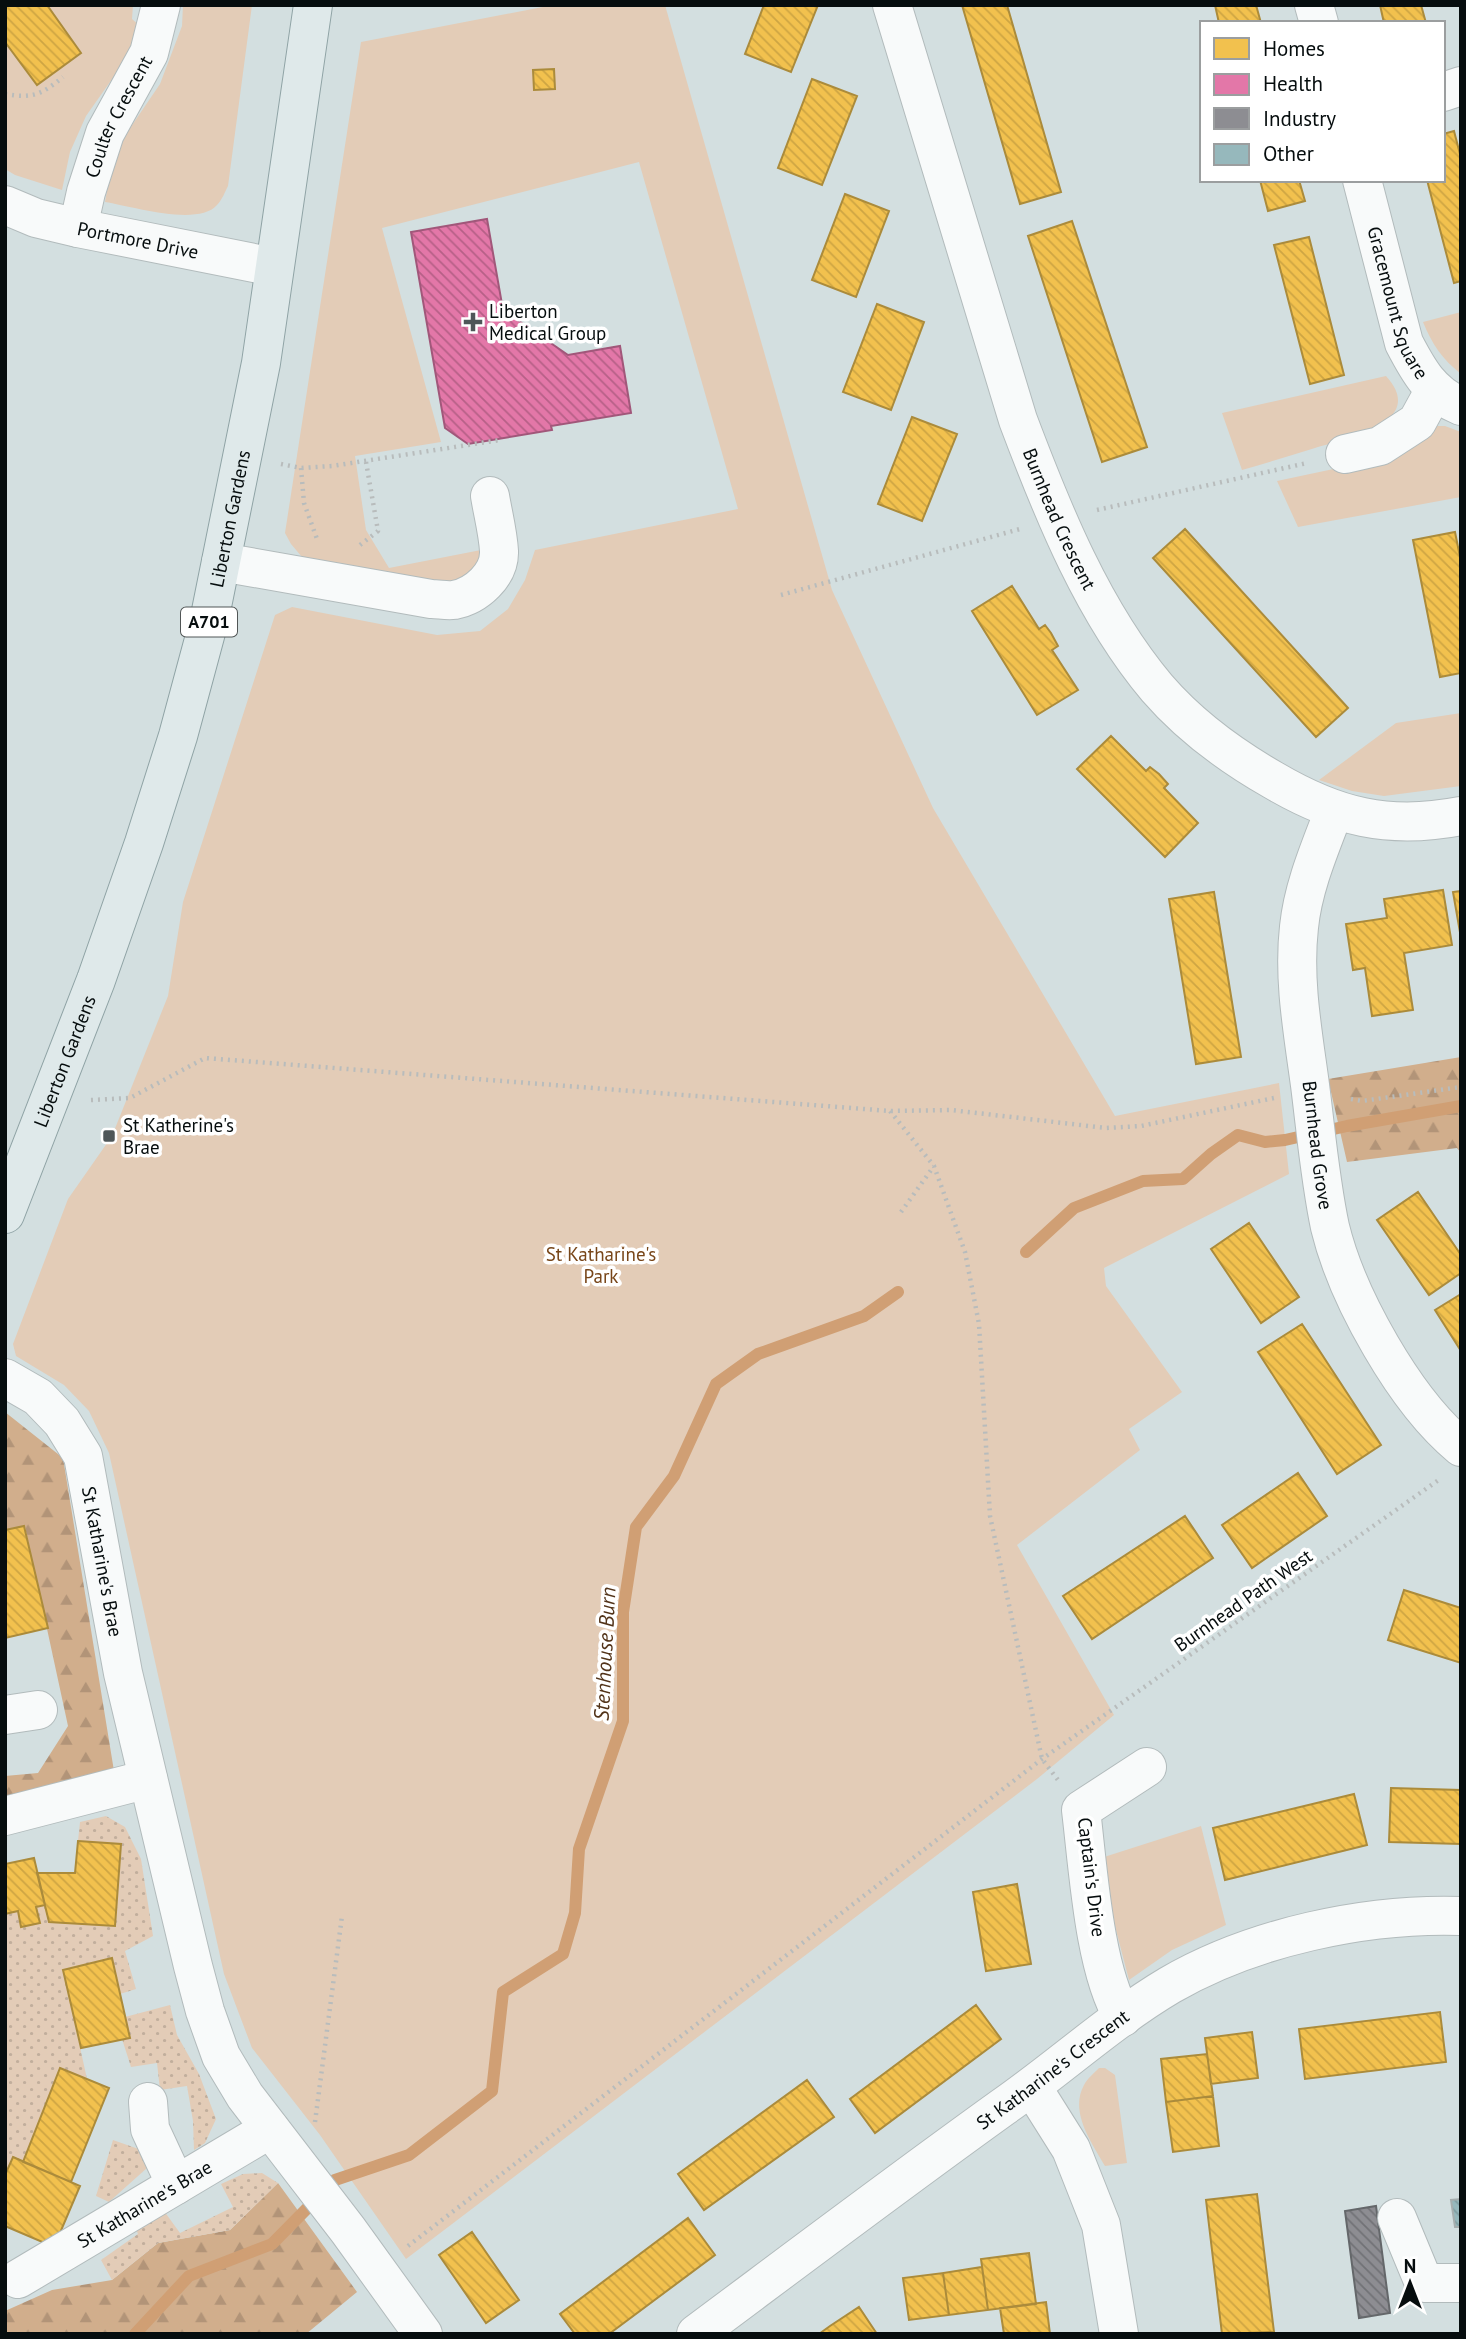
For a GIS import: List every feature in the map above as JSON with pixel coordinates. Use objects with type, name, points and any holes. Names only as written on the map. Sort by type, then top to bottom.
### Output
[{"type":"main road","name":"Liberton Gardens","points":[[5,1214],[96,980],[174,748],[209,621],[261,363],[313,5]]},
{"type":"street","name":"Coulter Crescent","points":[[78,228],[86,192],[105,133],[149,53],[161,5]]},
{"type":"street","name":"Burnhead Crescent","points":[[892,5],[1018,421],[1059,519],[1104,612],[1132,654],[1157,688],[1184,715],[1244,762],[1294,792],[1334,811],[1367,819],[1411,822],[1461,816]]},
{"type":"street","name":"Gracemount Square","points":[[1363,182],[1404,343],[1417,368],[1447,398]]},
{"type":"street","name":"Portmore Drive","points":[[5,205],[36,218],[78,228],[274,267]]},
{"type":"street","points":[[1345,454],[1380,446],[1447,398]]},
{"type":"street","points":[[221,562],[431,599],[452,600],[468,596],[484,584],[495,570],[499,552],[490,496]]},
{"type":"street","name":"Burnhead Grove","points":[[1334,811],[1312,872],[1298,936],[1296,960],[1299,1006],[1330,1226],[1340,1262],[1355,1297],[1400,1378],[1425,1412],[1451,1463]]},
{"type":"street","name":"St Katharine's Brae","points":[[5,1378],[38,1397],[62,1422],[83,1456],[123,1673],[205,2011],[221,2056],[245,2096],[348,2230],[423,2334]]},
{"type":"street","name":"Captain's Drive","points":[[1123,2017],[1109,1990],[1096,1924],[1081,1810],[1147,1767]]},
{"type":"street","points":[[5,1816],[148,1779]]},
{"type":"street","name":"St Katharine's Crescent","points":[[696,2334],[1123,2017],[1169,1986],[1211,1964],[1266,1944],[1319,1930],[1384,1919],[1461,1916]]},
{"type":"street","points":[[1032,2087],[1072,2149],[1101,2225],[1119,2334]]},
{"type":"street","points":[[148,2102],[150,2129],[176,2185]]},
{"type":"street","name":"St Katharine's Brae","points":[[18,2279],[270,2129]]},
{"type":"street","points":[[1397,2218],[1424,2283],[1461,2283]]},
{"type":"path","points":[[5,94],[23,98],[45,92],[63,77]]},
{"type":"path","points":[[242,457],[301,468],[366,462],[500,440]]},
{"type":"path","points":[[781,596],[1059,519],[1345,454]]},
{"type":"path","points":[[352,549],[378,531],[366,462]]},
{"type":"path","points":[[301,468],[309,520],[322,548]]},
{"type":"path","points":[[49,1103],[130,1098],[205,1058],[890,1111],[951,1110],[1106,1128],[1141,1126],[1311,1098],[1362,1101],[1461,1087]]},
{"type":"path","points":[[890,1111],[934,1166],[965,1252],[979,1324],[990,1516],[1042,1759],[1081,1810]]},
{"type":"path","points":[[901,1212],[934,1166]]},
{"type":"path","name":"Burnhead Path West","points":[[376,2270],[1042,1759],[1451,1463]]},
{"type":"path","points":[[308,2178],[342,1916]]},
{"type":"green space","points":[[5,5],[133,5],[132,19],[140,26],[122,65],[86,116],[70,152],[62,190],[15,175],[5,169]]},
{"type":"green space","points":[[183,5],[252,5],[228,186],[217,205],[208,211],[195,214],[164,213],[105,202],[111,169],[126,134],[160,84],[182,26]]},
{"type":"green space","name":"St Katharine's Park","points":[[553,5],[665,5],[832,590],[933,808],[1115,1116],[1279,1083],[1289,1174],[1104,1268],[1106,1286],[1182,1392],[1129,1429],[1140,1450],[1017,1545],[1114,1715],[1037,1779],[406,2259],[320,2135],[252,2048],[224,1974],[109,1453],[89,1411],[64,1385],[16,1356],[13,1344],[68,1199],[112,1136],[168,996],[183,902],[275,615],[292,607],[437,635],[480,631],[508,609],[525,580],[535,550],[738,509],[639,162],[382,228],[441,442],[355,456],[366,530],[389,568],[481,550],[478,563],[472,572],[452,585],[302,557],[285,533],[361,42]]},
{"type":"green space","points":[[1461,312],[1461,374],[1438,351],[1423,322]]},
{"type":"green space","points":[[1386,376],[1397,392],[1397,406],[1390,417],[1378,426],[1345,440],[1242,470],[1222,413]]},
{"type":"green space","points":[[1433,426],[1445,426],[1461,432],[1461,497],[1298,527],[1277,481],[1404,454]]},
{"type":"green space","points":[[1461,713],[1461,786],[1384,796],[1352,791],[1319,780],[1396,723]]},
{"type":"green space","points":[[1461,1057],[1461,1153],[1457,1148],[1347,1162],[1328,1079]]},
{"type":"green space","points":[[5,1412],[63,1458],[114,1771],[5,1796],[5,1776],[38,1773],[68,1726],[25,1527],[5,1530]]},
{"type":"green space","points":[[106,1816],[125,1827],[141,1859],[153,1936],[125,1951],[136,1989],[120,1994],[111,1958],[63,1970],[87,2079],[60,2069],[23,2162],[5,2175],[5,1914],[18,1911],[40,1923],[36,1907],[45,1905],[114,1926],[121,1845],[78,1841],[80,1822]]},
{"type":"green space","points":[[1201,1826],[1226,1925],[1172,1950],[1129,1980],[1103,1880],[1101,1858]]},
{"type":"green space","points":[[170,2005],[177,2035],[199,2074],[216,2119],[205,2143],[194,2150],[193,2121],[187,2086],[160,2090],[157,2063],[131,2067],[122,2039],[130,2038],[125,2017]]},
{"type":"green space","points":[[1099,2068],[1105,2068],[1115,2075],[1127,2163],[1105,2166],[1084,2127],[1079,2106],[1080,2095],[1085,2083]]},
{"type":"green space","points":[[113,2140],[147,2152],[147,2168],[109,2202],[96,2196]]},
{"type":"green space","points":[[262,2173],[278,2183],[230,2230],[158,2243],[112,2280],[101,2260],[138,2234],[135,2226],[164,2211],[180,2233],[233,2207],[221,2184],[243,2174]]},
{"type":"green space","points":[[278,2183],[357,2292],[306,2334],[5,2334],[5,2311],[52,2290],[112,2280],[158,2243],[230,2230]]},
{"type":"building: Homes","points":[[5,5],[47,5],[81,53],[37,85],[5,42]]},
{"type":"building: Homes","points":[[764,5],[818,5],[791,72],[745,54]]},
{"type":"building: Homes","points":[[962,5],[1007,5],[1061,192],[1020,204]]},
{"type":"building: Homes","points":[[1215,5],[1256,5],[1260,21],[1219,21]]},
{"type":"building: Homes","points":[[1380,5],[1421,5],[1425,21],[1384,21]]},
{"type":"building: Homes","points":[[554,69],[555,89],[534,90],[533,70]]},
{"type":"building: Homes","points":[[812,79],[857,96],[822,185],[778,168]]},
{"type":"building: Homes","points":[[1454,131],[1461,158],[1461,281],[1454,283],[1428,182],[1445,182],[1445,133]]},
{"type":"building: Homes","points":[[1261,182],[1300,182],[1305,201],[1268,211]]},
{"type":"building: Homes","points":[[845,194],[889,211],[856,297],[812,280]]},
{"type":"building: Homes","points":[[1072,221],[1147,447],[1102,462],[1028,236]]},
{"type":"building: Homes","points":[[1309,237],[1344,375],[1310,384],[1274,245]]},
{"type":"building: Homes","points":[[877,304],[924,322],[891,410],[843,392]]},
{"type":"building: Homes","points":[[912,417],[957,434],[922,521],[878,504]]},
{"type":"building: Homes","points":[[1185,529],[1348,708],[1316,737],[1153,558]]},
{"type":"building: Homes","points":[[1455,532],[1461,562],[1461,673],[1440,677],[1413,540]]},
{"type":"building: Homes","points":[[1012,586],[1039,629],[1045,625],[1051,633],[1058,646],[1052,650],[1078,690],[1037,715],[972,611]]},
{"type":"building: Homes","points":[[1111,736],[1146,771],[1150,767],[1159,774],[1168,784],[1164,788],[1198,823],[1165,857],[1077,769]]},
{"type":"building: Homes","points":[[1443,890],[1452,945],[1404,953],[1413,1010],[1372,1016],[1365,968],[1353,970],[1346,924],[1387,918],[1384,899]]},
{"type":"building: Homes","points":[[1461,891],[1461,938],[1453,892]]},
{"type":"building: Homes","points":[[1214,892],[1241,1057],[1196,1064],[1169,899]]},
{"type":"building: Homes","points":[[1418,1192],[1461,1255],[1461,1273],[1429,1295],[1377,1220]]},
{"type":"building: Homes","points":[[1249,1223],[1299,1297],[1261,1323],[1211,1249]]},
{"type":"building: Homes","points":[[1461,1294],[1461,1351],[1435,1310]]},
{"type":"building: Homes","points":[[1302,1324],[1381,1445],[1337,1474],[1258,1352]]},
{"type":"building: Homes","points":[[1298,1473],[1327,1516],[1252,1568],[1222,1525]]},
{"type":"building: Homes","points":[[1185,1516],[1213,1558],[1092,1639],[1063,1596]]},
{"type":"building: Homes","points":[[24,1526],[48,1628],[5,1638],[5,1530]]},
{"type":"building: Homes","points":[[1404,1590],[1461,1608],[1461,1663],[1388,1640]]},
{"type":"building: Homes","points":[[1391,1788],[1461,1790],[1461,1844],[1389,1842]]},
{"type":"building: Homes","points":[[1354,1794],[1367,1845],[1225,1880],[1213,1828]]},
{"type":"building: Homes","points":[[78,1841],[121,1844],[115,1926],[49,1922],[37,1873],[75,1873]]},
{"type":"building: Homes","points":[[34,1858],[45,1905],[36,1907],[40,1923],[21,1927],[18,1911],[5,1914],[5,1864]]},
{"type":"building: Homes","points":[[1017,1884],[1031,1964],[986,1971],[973,1892]]},
{"type":"building: Homes","points":[[112,1958],[130,2038],[81,2048],[63,1970]]},
{"type":"building: Homes","points":[[976,2005],[1001,2039],[875,2133],[850,2099]]},
{"type":"building: Homes","points":[[1440,2012],[1446,2062],[1305,2079],[1299,2029]]},
{"type":"building: Homes","points":[[1252,2032],[1258,2078],[1211,2084],[1205,2038]]},
{"type":"building: Homes","points":[[1207,2054],[1213,2096],[1166,2102],[1161,2059]]},
{"type":"building: Homes","points":[[60,2068],[109,2088],[71,2182],[23,2162]]},
{"type":"building: Homes","points":[[807,2080],[834,2117],[704,2210],[678,2174]]},
{"type":"building: Homes","points":[[1213,2096],[1219,2146],[1173,2152],[1166,2102]]},
{"type":"building: Homes","points":[[13,2157],[80,2186],[54,2247],[5,2226],[5,2175]]},
{"type":"building: Homes","points":[[1257,2194],[1274,2332],[1222,2334],[1206,2200]]},
{"type":"building: Homes","points":[[688,2218],[715,2255],[609,2334],[575,2334],[560,2314]]},
{"type":"building: Homes","points":[[472,2232],[519,2300],[486,2323],[439,2255]]},
{"type":"building: Homes","points":[[1029,2253],[1036,2304],[988,2310],[981,2259]]},
{"type":"building: Homes","points":[[982,2267],[988,2310],[949,2315],[943,2273]]},
{"type":"building: Homes","points":[[943,2273],[949,2315],[909,2320],[903,2278]]},
{"type":"building: Homes","points":[[1046,2302],[1050,2334],[1004,2334],[1000,2308]]},
{"type":"building: Homes","points":[[859,2307],[877,2334],[819,2334],[830,2326]]},
{"type":"building: Health","name":"Liberton Medical Group","points":[[487,219],[503,310],[568,355],[620,346],[631,413],[551,426],[552,430],[468,444],[445,428],[411,232]]},
{"type":"building: Industry","points":[[1376,2206],[1390,2313],[1359,2318],[1345,2211]]},
{"type":"building: Other","points":[[1461,2199],[1461,2227],[1455,2227],[1451,2200]]},
{"type":"waterway","name":"Stenhouse Burn","points":[[1026,1252],[1074,1208],[1143,1181],[1183,1179],[1238,1135],[1265,1142],[1285,1140],[1461,1106]]},
{"type":"waterway","name":"Stenhouse Burn","points":[[135,2334],[189,2276],[272,2244],[335,2180],[409,2155],[492,2091],[503,1992],[563,1954],[575,1913],[579,1849],[623,1721],[623,1612],[636,1527],[674,1476],[716,1384],[758,1354],[864,1316],[898,1292]]},
{"type":"place","name":"Liberton Medical Group","points":[[473,322]]},
{"type":"place","name":"St Katherine's Brae","points":[[109,1136]]}]
